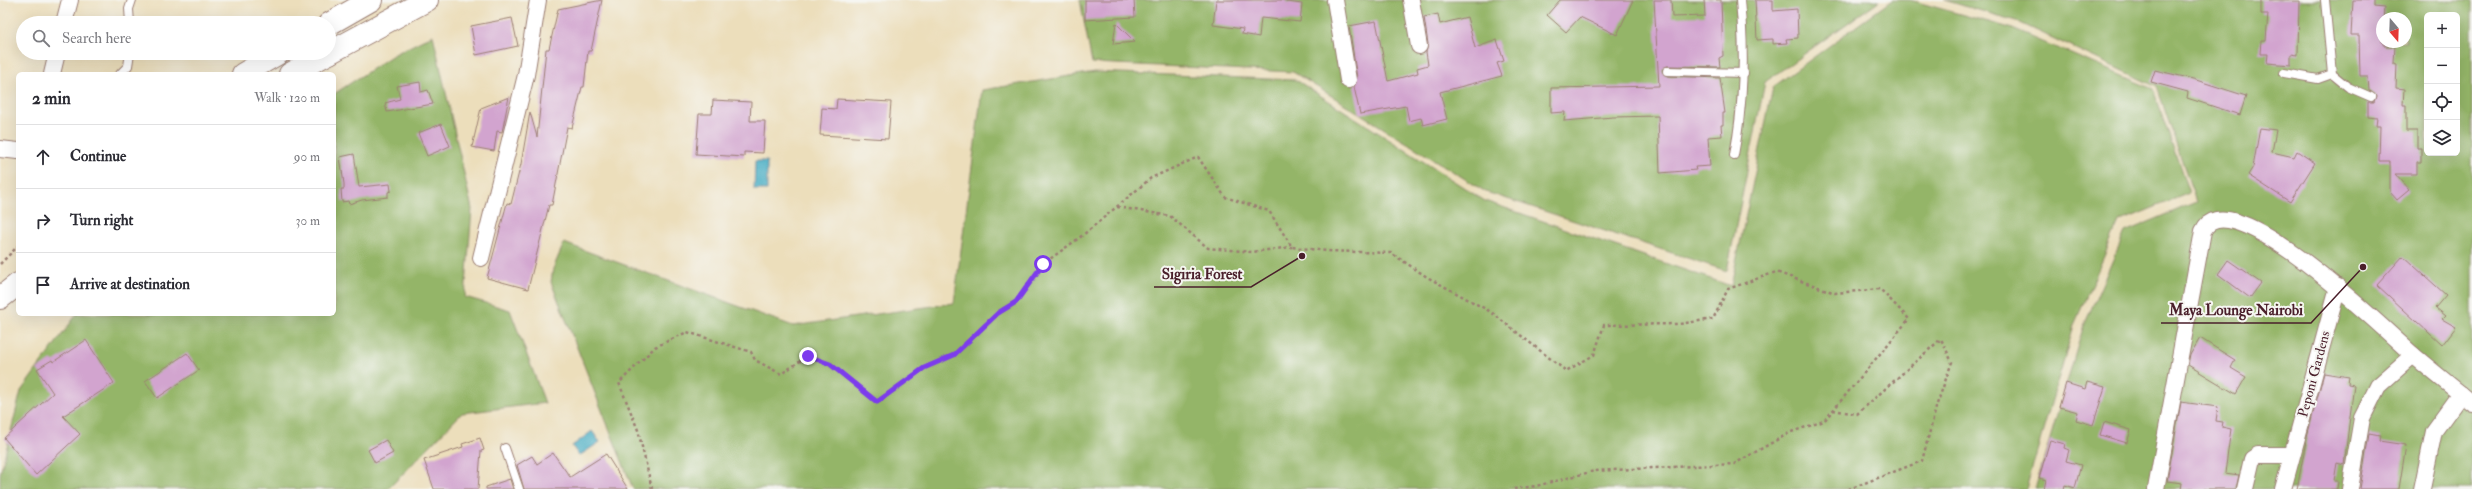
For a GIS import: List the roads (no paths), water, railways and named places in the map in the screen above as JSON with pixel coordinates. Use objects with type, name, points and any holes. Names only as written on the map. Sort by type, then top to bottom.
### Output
[{"type":"street","points":[[66,16],[70,0]]},
{"type":"street","points":[[336,20],[371,0]]},
{"type":"street","points":[[336,49],[427,0]]},
{"type":"street","points":[[481,258],[526,75],[538,0]]},
{"type":"street","points":[[1334,0],[1348,80]]},
{"type":"street","points":[[1410,0],[1419,46]]},
{"type":"street","points":[[52,72],[55,60]]},
{"type":"street","points":[[246,72],[267,60]]},
{"type":"street","points":[[294,72],[316,60]]},
{"type":"street","points":[[0,149],[16,151]]},
{"type":"street","points":[[2156,489],[2206,226],[2222,219],[2249,228],[2282,245],[2338,287],[2413,355],[2467,398],[2434,432],[2422,489]]},
{"type":"street","points":[[0,298],[16,286]]},
{"type":"street","name":"Peponi Gardens","points":[[2283,489],[2338,287]]},
{"type":"street","points":[[2350,489],[2362,418],[2378,386],[2413,355]]},
{"type":"street","points":[[2245,489],[2252,459],[2258,454],[2291,456]]},
{"type":"lane","points":[[130,16],[129,9],[132,0]]},
{"type":"lane","points":[[1734,155],[1741,116],[1744,73],[1740,0]]},
{"type":"lane","points":[[2325,0],[2332,74],[2348,87],[2371,97]]},
{"type":"lane","points":[[122,72],[128,66],[129,60]]},
{"type":"lane","points":[[1667,71],[1744,73]]},
{"type":"lane","points":[[2284,72],[2318,79],[2332,74]]},
{"type":"lane","points":[[505,448],[519,489]]},
{"type":"water","points":[[755,161],[767,161],[767,190],[754,190]]},
{"type":"water","points":[[592,431],[600,442],[579,456],[572,446]]},
{"type":"place","name":"Sigiria Forest","points":[[1302,256]]},
{"type":"place","name":"Maya Lounge Nairobi","points":[[2363,267]]}]
